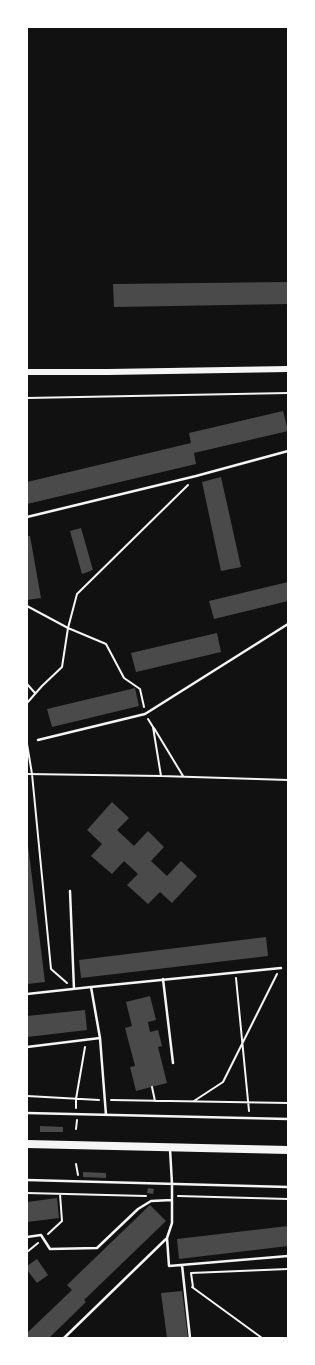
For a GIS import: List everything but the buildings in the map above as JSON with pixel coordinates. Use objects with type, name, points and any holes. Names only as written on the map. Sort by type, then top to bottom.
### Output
[{"type":"main road","points":[[27,1144],[288,1150]]},
{"type":"street","points":[[27,372],[288,369]]},
{"type":"lane","points":[[27,517],[196,476],[288,450]]},
{"type":"lane","points":[[38,740],[145,714],[288,624]]},
{"type":"lane","points":[[70,891],[74,989]]},
{"type":"lane","points":[[27,994],[281,968]]},
{"type":"lane","points":[[163,979],[173,1063]]},
{"type":"lane","points":[[91,987],[100,1038],[106,1115]]},
{"type":"lane","points":[[27,1047],[100,1038]]},
{"type":"lane","points":[[27,1113],[288,1119]]},
{"type":"lane","points":[[170,1148],[172,1222],[167,1238],[169,1266],[288,1256]]},
{"type":"lane","points":[[27,1180],[79,1180],[288,1187]]},
{"type":"lane","points":[[27,1237],[40,1235],[50,1249],[97,1248],[138,1209],[151,1201],[172,1200]]},
{"type":"lane","points":[[64,1338],[167,1238]]},
{"type":"lane","points":[[182,1265],[190,1338]]},
{"type":"path","points":[[27,398],[288,393]]},
{"type":"path","points":[[27,703],[35,693],[62,667],[68,628],[77,594],[196,476]]},
{"type":"path","points":[[27,606],[68,628],[106,644],[124,678],[140,689],[145,714],[183,776]]},
{"type":"path","points":[[27,684],[35,693]]},
{"type":"path","points":[[153,727],[161,776]]},
{"type":"path","points":[[27,744],[32,774],[52,970],[74,989]]},
{"type":"path","points":[[27,774],[183,776],[288,780]]},
{"type":"path","points":[[194,1101],[223,1082],[281,968]]},
{"type":"path","points":[[235,972],[249,1118]]},
{"type":"path","points":[[77,1114],[76,1099],[86,1040]]},
{"type":"path","points":[[152,1087],[155,1100]]},
{"type":"path","points":[[27,1096],[105,1100],[288,1103]]},
{"type":"path","points":[[76,1164],[79,1180]]},
{"type":"path","points":[[27,1252],[62,1221],[60,1194]]},
{"type":"path","points":[[193,1286],[192,1273],[288,1269]]},
{"type":"path","points":[[185,1287],[193,1286],[262,1338]]}]
